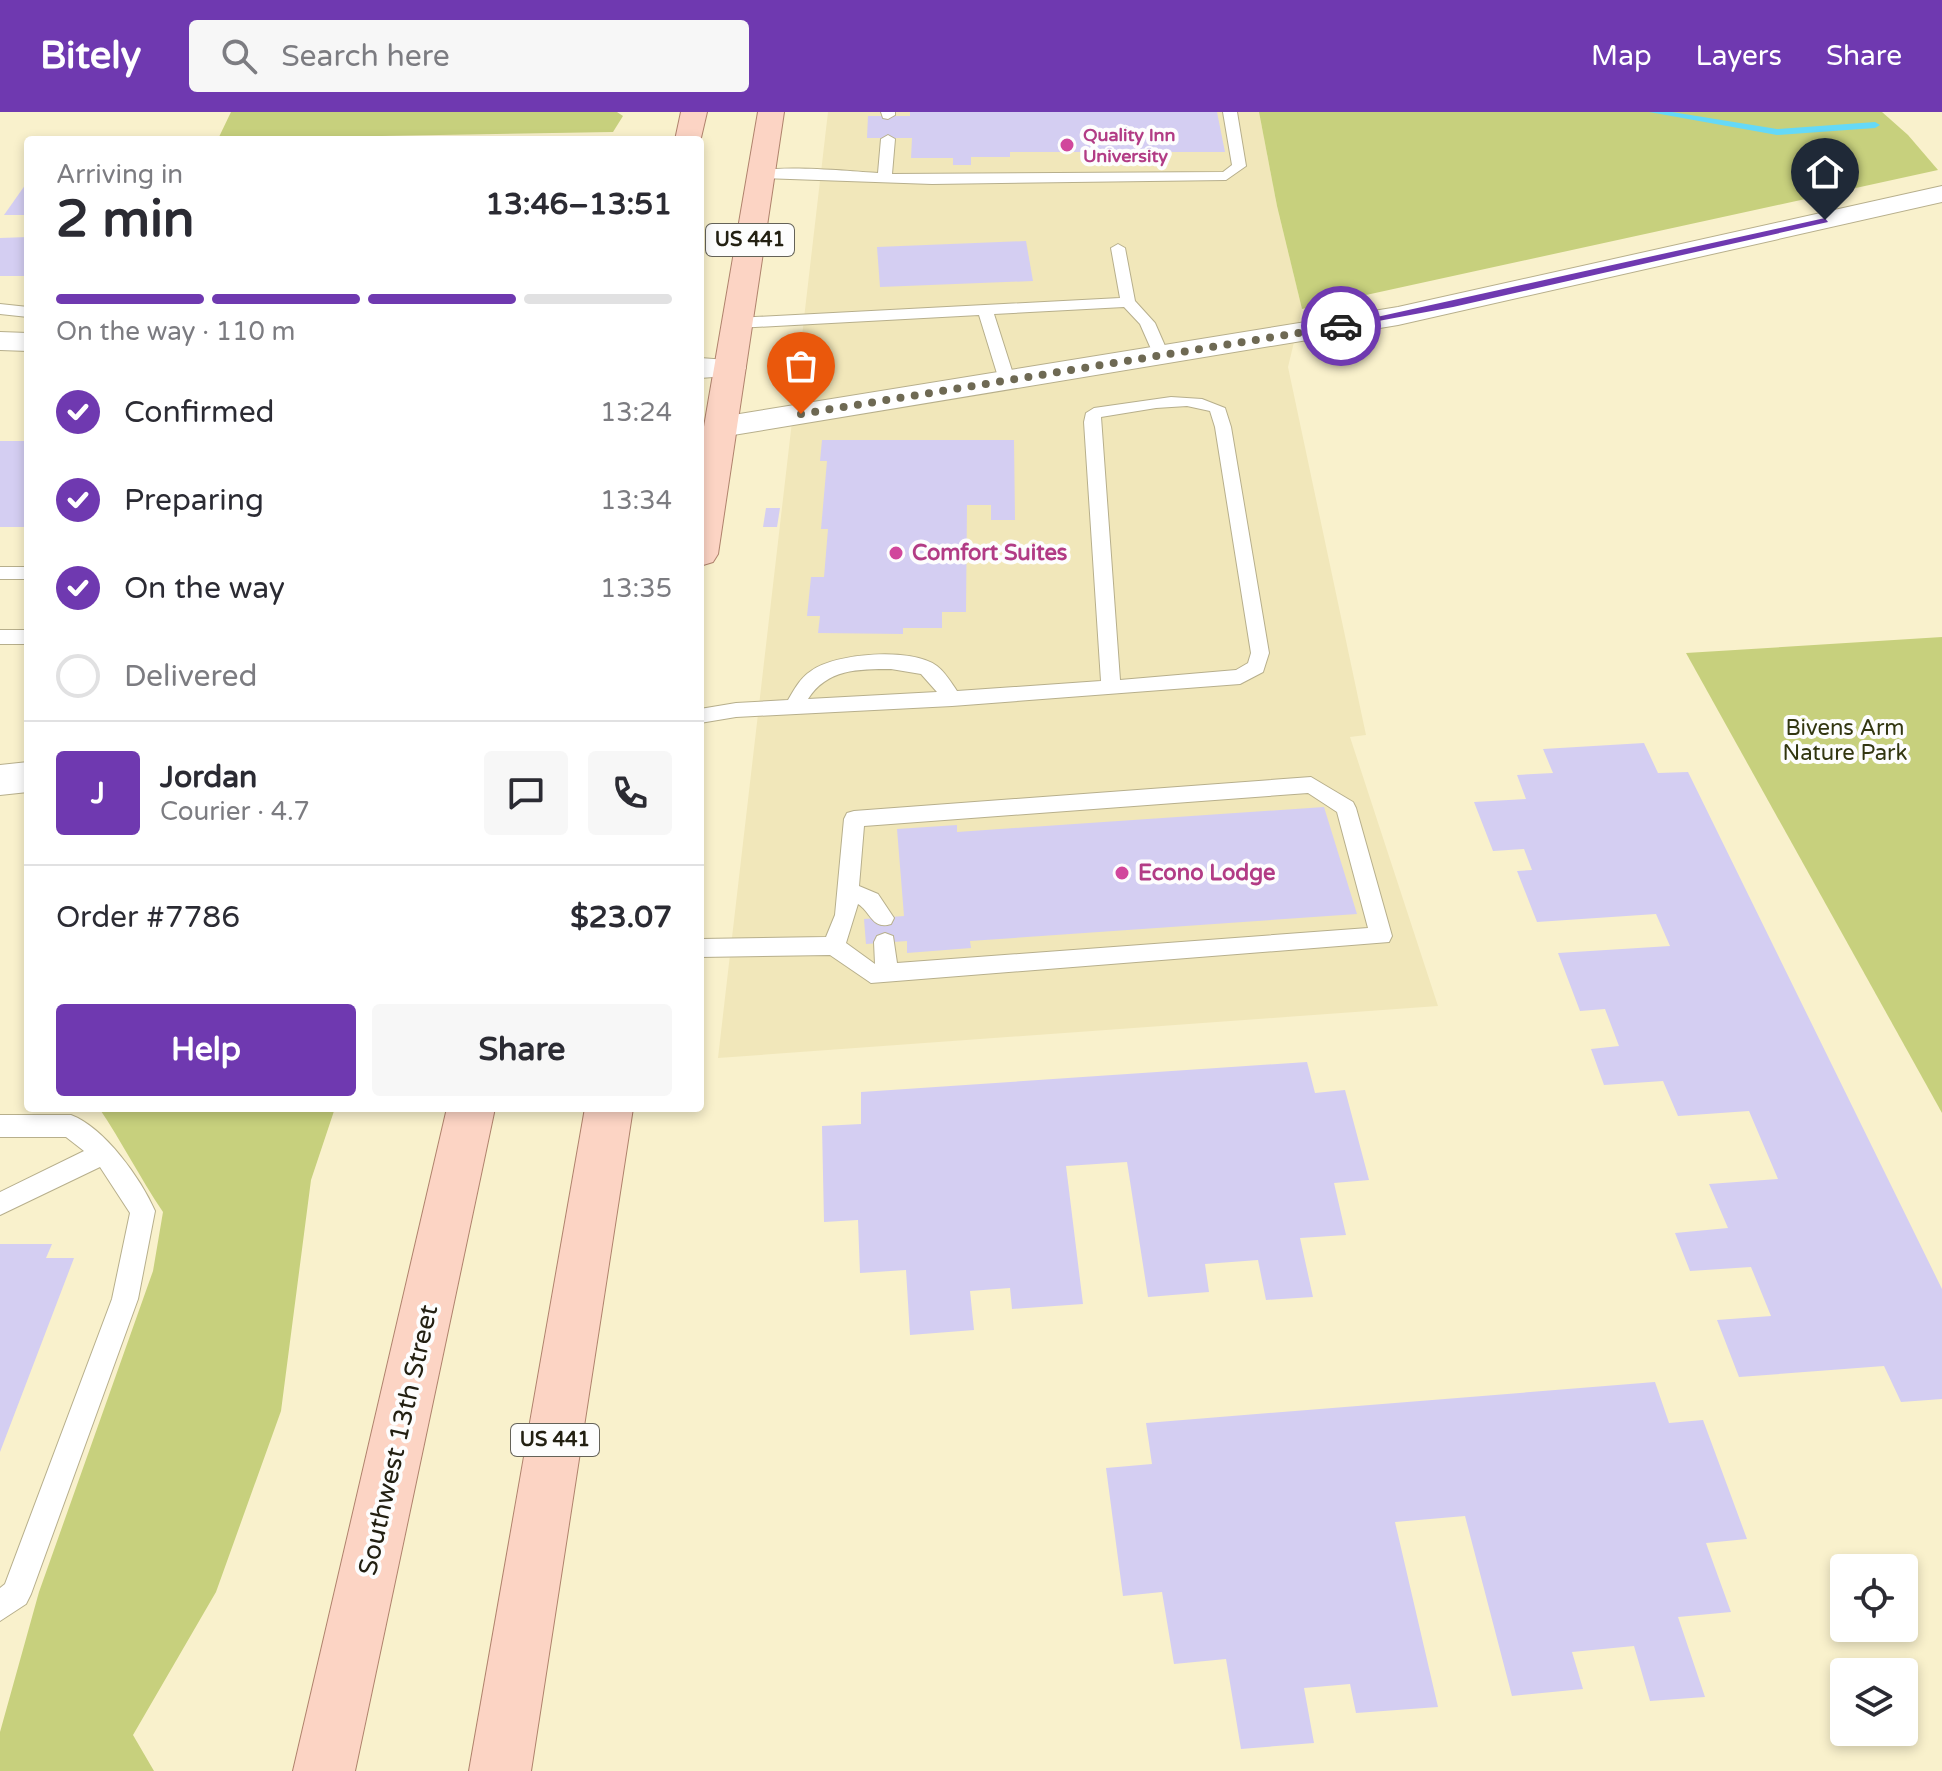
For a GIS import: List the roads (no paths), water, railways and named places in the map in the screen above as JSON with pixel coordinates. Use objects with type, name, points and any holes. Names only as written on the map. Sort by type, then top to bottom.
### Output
[{"type":"main road","points":[[689,136],[694,112]]},
{"type":"main road","name":"US 441","points":[[704,530],[721,427],[715,368],[737,323],[771,112]]},
{"type":"main road","name":"Southwest 13th Street","points":[[324,1771],[470,1112]]},
{"type":"main road","name":"US 441","points":[[500,1771],[608,1112]]},
{"type":"street","points":[[721,427],[1398,316],[1942,194]]},
{"type":"street","points":[[0,780],[24,777]]},
{"type":"lane","points":[[761,174],[948,180],[1226,176],[1239,166],[1230,112]]},
{"type":"lane","points":[[885,176],[888,139]]},
{"type":"lane","points":[[1118,248],[1128,302],[1147,323],[1161,355]]},
{"type":"lane","points":[[737,323],[1128,302]]},
{"type":"lane","points":[[0,309],[24,312]]},
{"type":"lane","points":[[985,310],[1007,380]]},
{"type":"lane","points":[[704,715],[736,710],[952,699],[1111,688],[1240,677],[1256,667],[1260,653],[1223,427],[1217,408],[1199,401],[1176,401],[1094,413],[1092,422],[1111,688]]},
{"type":"lane","points":[[0,573],[24,573]]},
{"type":"lane","points":[[0,637],[24,637]]},
{"type":"lane","points":[[794,707],[813,679],[825,670],[880,663],[927,668],[952,699]]},
{"type":"lane","points":[[704,948],[834,946],[871,974],[1381,936],[1346,808],[1311,785],[854,819],[846,915],[834,946]]},
{"type":"lane","points":[[848,890],[870,900],[883,918]]},
{"type":"lane","points":[[885,942],[887,973]]},
{"type":"lane","points":[[0,1126],[71,1126],[104,1153],[143,1211],[125,1299],[16,1594],[0,1606]]},
{"type":"lane","points":[[0,1204],[104,1153]]},
{"type":"waterway","points":[[1654,112],[1777,132],[1875,125]]},
{"type":"place","name":"Quality Inn University","points":[[1067,145]]},
{"type":"place","name":"Comfort Suites","points":[[896,553]]},
{"type":"place","name":"Econo Lodge","points":[[1122,873]]},
{"type":"park label","name":"Bivens Arm Nature Park","points":[[1845,740]]}]
